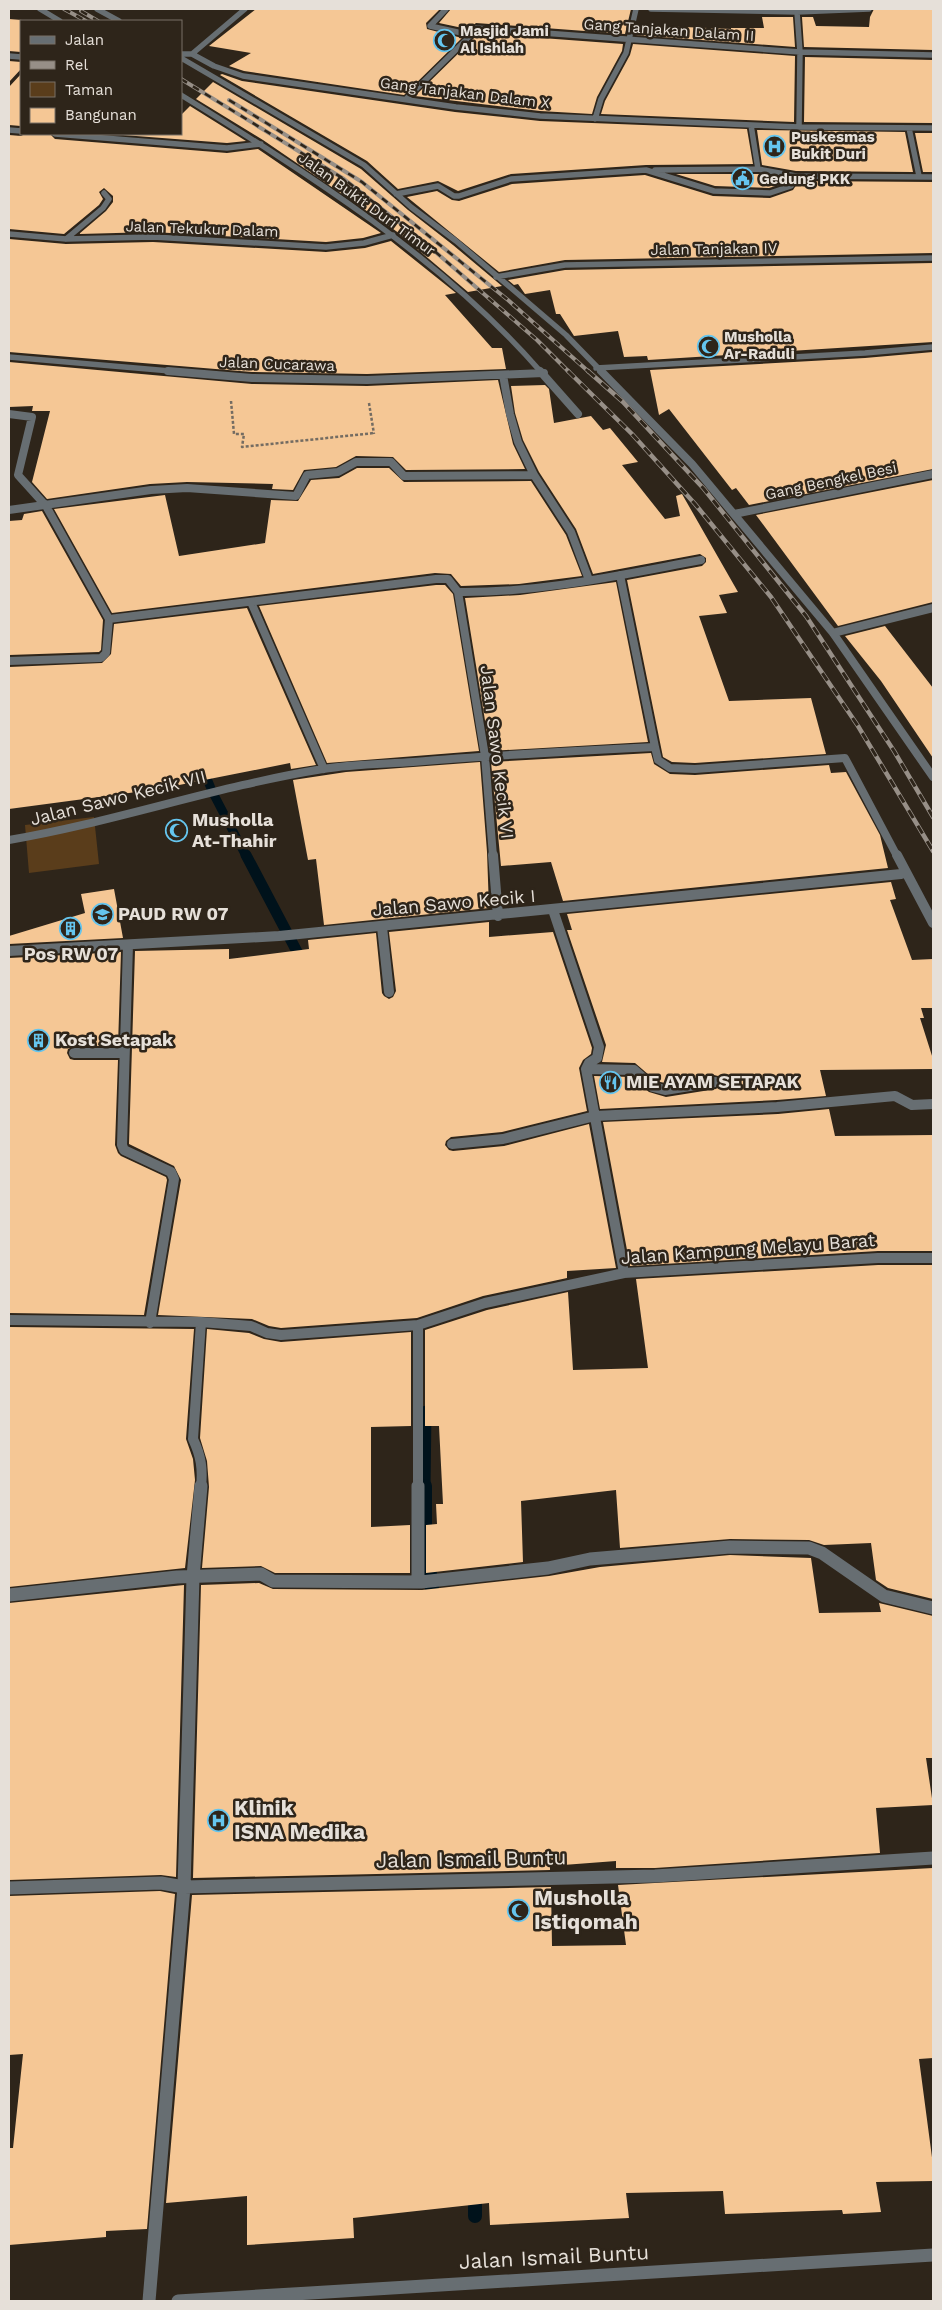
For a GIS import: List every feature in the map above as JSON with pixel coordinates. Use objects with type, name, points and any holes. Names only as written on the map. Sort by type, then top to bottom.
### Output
[{"type":"street","points":[[40,9],[58,20]]},
{"type":"street","points":[[97,9],[117,20]]},
{"type":"street","points":[[192,54],[246,9]]},
{"type":"street","points":[[406,99],[471,35],[430,26],[446,9]]},
{"type":"street","points":[[595,119],[602,99],[626,53],[636,9]]},
{"type":"street","points":[[651,9],[797,12],[869,9]]},
{"type":"street","points":[[797,12],[800,52],[799,127]]},
{"type":"street","name":"Gang Tanjakan Dalam II","points":[[476,28],[800,52],[933,55]]},
{"type":"street","name":"Gang Tanjakan Dalam X","points":[[182,56],[192,54],[214,66],[243,76],[540,116],[799,127],[933,128]]},
{"type":"street","points":[[182,57],[364,165],[396,194],[566,335],[596,368],[692,464],[833,633],[933,778]]},
{"type":"street","name":"Jalan Bukit Duri Timur","points":[[182,96],[261,144],[393,235],[432,267],[544,374],[578,414]]},
{"type":"street","points":[[751,124],[758,169]]},
{"type":"street","points":[[909,128],[919,176]]},
{"type":"street","points":[[67,135],[227,148],[261,144]]},
{"type":"street","points":[[396,194],[438,186],[454,196],[459,196],[511,179],[646,170],[758,169],[796,176],[933,177]]},
{"type":"street","points":[[646,170],[705,189],[724,192],[770,194],[791,186],[796,176]]},
{"type":"street","points":[[66,239],[103,208],[110,199],[104,193]]},
{"type":"street","name":"Jalan Tekukur Dalam","points":[[9,234],[66,239],[153,237],[326,247],[364,243],[393,235]]},
{"type":"street","name":"Jalan Tanjakan IV","points":[[496,277],[564,265],[933,258]]},
{"type":"street","points":[[596,368],[856,354],[933,347]]},
{"type":"street","name":"Jalan Cucarawa","points":[[9,357],[228,376],[367,380],[544,374]]},
{"type":"street","points":[[502,375],[518,442],[534,475],[571,532],[589,580]]},
{"type":"street","points":[[9,414],[32,417],[18,475],[46,506],[109,619],[106,653],[101,658],[9,660]]},
{"type":"street","points":[[9,510],[150,490],[187,488],[296,496],[307,474],[338,472],[356,462],[391,462],[404,476],[534,475]]},
{"type":"street","name":"Gang Bengkel Besi","points":[[734,514],[933,474]]},
{"type":"street","points":[[109,619],[443,579],[450,581],[458,592],[494,594],[539,589],[701,560]]},
{"type":"street","points":[[620,575],[658,760],[670,768],[687,769],[844,758],[933,923]]},
{"type":"street","name":"Jalan Sawo Kecik VI","points":[[458,592],[485,756],[498,916]]},
{"type":"street","points":[[251,602],[324,769]]},
{"type":"street","points":[[833,633],[933,608]]},
{"type":"street","name":"Jalan Sawo Kecik VII","points":[[9,840],[138,814],[235,786],[324,769],[485,756],[655,747]]},
{"type":"street","name":"Jalan Sawo Kecik I","points":[[9,951],[279,936],[498,916],[901,874]]},
{"type":"street","points":[[553,910],[598,1047],[597,1058],[586,1068],[624,1273]]},
{"type":"street","points":[[382,927],[390,992]]},
{"type":"street","points":[[128,945],[122,1148],[171,1172],[174,1179],[150,1323]]},
{"type":"street","points":[[74,1053],[124,1053]]},
{"type":"street","points":[[586,1068],[634,1070],[642,1075],[653,1087],[664,1090],[715,1082]]},
{"type":"street","points":[[452,1144],[503,1139],[594,1116],[777,1107],[895,1096],[912,1105],[933,1104]]},
{"type":"street","name":"Jalan Kampung Melayu Barat","points":[[9,1320],[150,1323],[201,1322],[251,1326],[266,1333],[281,1335],[421,1325],[450,1313],[485,1303],[624,1273],[878,1258],[933,1258]]},
{"type":"street","points":[[149,2301],[184,1888],[193,1577],[203,1469],[200,1453],[193,1439],[201,1322]]},
{"type":"street","points":[[419,1582],[421,1325]]},
{"type":"street","points":[[9,1595],[193,1577],[261,1574],[273,1581],[279,1582],[419,1582],[548,1568],[590,1559],[721,1548],[809,1548],[822,1554],[884,1596],[933,1608]]},
{"type":"street","name":"Jalan Ismail Buntu","points":[[9,1888],[160,1883],[184,1888],[655,1876],[933,1858]]},
{"type":"street","name":"Jalan Ismail Buntu","points":[[178,2301],[933,2255]]},
{"type":"path","points":[[228,376],[234,434],[244,434],[242,447],[374,432]]},
{"type":"path","points":[[367,380],[374,437]]},
{"type":"green space","points":[[94,817],[99,864],[29,873],[25,825]]},
{"type":"building","points":[[256,9],[440,9],[426,23],[427,29],[462,38],[404,95],[244,71],[229,66],[251,53],[209,46]]},
{"type":"building","points":[[451,9],[631,9],[625,34],[476,23],[472,26],[472,30],[439,23]]},
{"type":"building","points":[[874,9],[933,9],[933,50],[804,47],[802,17],[813,17],[816,26],[869,27],[870,17]]},
{"type":"building","points":[[762,17],[793,17],[795,47],[635,35],[637,25],[731,29],[764,28]]},
{"type":"building","points":[[9,19],[22,20],[20,20],[20,52],[9,51]]},
{"type":"building","points":[[475,32],[623,44],[622,51],[597,97],[592,114],[540,111],[415,96],[474,38]]},
{"type":"building","points":[[633,44],[795,56],[794,122],[601,114],[605,101],[630,55]]},
{"type":"building","points":[[805,57],[933,60],[933,123],[804,122]]},
{"type":"building","points":[[9,61],[20,62],[20,70],[9,82]]},
{"type":"building","points":[[20,75],[20,126],[9,125],[9,87]]},
{"type":"building","points":[[220,75],[242,81],[455,112],[540,121],[747,129],[753,164],[646,165],[511,174],[458,191],[438,181],[398,189],[367,161]]},
{"type":"building","points":[[213,82],[361,169],[408,210],[502,286],[468,292],[396,231],[263,140],[196,99]]},
{"type":"building","points":[[190,106],[246,141],[227,143],[123,135],[182,135],[182,114]]},
{"type":"building","points":[[757,130],[905,132],[913,172],[796,171],[762,165]]},
{"type":"building","points":[[915,133],[933,133],[933,172],[923,172]]},
{"type":"building","points":[[9,135],[51,135],[55,139],[227,153],[258,149],[381,233],[363,238],[326,242],[153,232],[79,234],[106,211],[113,202],[113,196],[104,188],[99,192],[103,199],[99,205],[64,234],[9,229]]},
{"type":"building","name":"Gedung PKK","points":[[676,174],[758,174],[789,179],[788,182],[769,188],[715,186]]},
{"type":"building","points":[[645,175],[713,196],[770,198],[793,190],[799,181],[933,182],[933,253],[565,260],[499,272],[407,197],[437,191],[452,200],[459,201],[512,184]]},
{"type":"building","points":[[9,239],[66,244],[153,242],[326,252],[365,248],[391,241],[456,293],[445,295],[492,348],[502,348],[506,369],[367,374],[252,372],[9,352]]},
{"type":"building","points":[[933,263],[933,342],[648,360],[647,356],[624,357],[618,331],[574,336],[560,314],[556,314],[550,290],[525,294],[518,284],[514,285],[508,280],[565,270]]},
{"type":"building","points":[[933,352],[933,469],[749,505],[736,488],[732,490],[669,409],[659,415],[650,370],[865,358]]},
{"type":"building","points":[[9,362],[252,384],[367,386],[498,380],[513,444],[525,469],[406,470],[393,457],[356,456],[336,467],[304,470],[293,490],[272,489],[273,484],[187,482],[150,484],[47,499],[32,482],[50,411],[32,411],[33,406],[9,407]]},
{"type":"building","points":[[545,385],[549,389],[554,423],[591,416],[603,430],[610,428],[638,462],[622,465],[665,519],[680,516],[676,496],[682,494],[738,592],[719,595],[727,613],[699,616],[729,701],[811,698],[826,754],[695,763],[672,762],[663,757],[627,580],[702,566],[706,562],[706,558],[700,554],[593,574],[576,529],[539,472],[523,440],[515,413],[511,386]]},
{"type":"building","points":[[357,468],[389,468],[404,482],[531,481],[566,535],[582,576],[519,584],[461,586],[451,574],[435,573],[112,613],[54,509],[165,495],[179,556],[265,543],[271,500],[298,501],[311,480],[339,478]]},
{"type":"building","points":[[933,480],[933,602],[838,626],[756,515]]},
{"type":"building","points":[[42,511],[103,620],[101,650],[99,652],[9,655],[9,521],[22,520],[24,514]]},
{"type":"building","points":[[616,582],[648,742],[490,751],[465,598],[520,595]]},
{"type":"building","points":[[445,585],[453,594],[479,751],[327,763],[259,606]]},
{"type":"building","points":[[247,608],[316,765],[291,769],[290,763],[159,789],[9,809],[9,667],[102,663],[111,654],[114,624]]},
{"type":"building","points":[[885,626],[933,688],[933,758],[881,681],[845,636]]},
{"type":"building","points":[[651,753],[654,764],[670,774],[695,775],[829,765],[831,773],[846,772],[880,835],[888,868],[563,901],[551,862],[501,866],[491,762]]},
{"type":"building","points":[[480,762],[489,908],[324,925],[316,859],[308,860],[293,780],[346,772]]},
{"type":"building","points":[[891,882],[896,899],[890,900],[912,960],[933,959],[933,1008],[921,1008],[924,1018],[920,1018],[933,1059],[933,1069],[820,1070],[826,1096],[600,1109],[594,1076],[631,1077],[649,1092],[666,1097],[716,1089],[721,1085],[722,1080],[714,1075],[665,1083],[656,1081],[635,1063],[602,1062],[606,1045],[567,930],[572,930],[567,914]]},
{"type":"building","points":[[114,889],[123,938],[9,944],[9,936],[85,913],[81,894]]},
{"type":"building","points":[[489,922],[489,937],[553,932],[592,1048],[591,1054],[583,1060],[579,1068],[587,1111],[502,1132],[451,1137],[446,1141],[445,1145],[449,1150],[453,1151],[504,1146],[589,1124],[616,1268],[567,1271],[567,1278],[483,1296],[417,1318],[281,1328],[269,1326],[252,1319],[158,1315],[181,1180],[174,1166],[129,1144],[135,951],[229,949],[229,959],[309,949],[308,940],[376,933],[382,993],[389,999],[393,997],[396,991],[389,932]]},
{"type":"building","points":[[121,952],[118,1046],[74,1046],[68,1049],[67,1053],[70,1059],[74,1060],[118,1060],[115,1145],[118,1153],[166,1177],[167,1180],[144,1315],[9,1313],[9,958]]},
{"type":"building","points":[[829,1109],[835,1136],[933,1135],[933,1251],[878,1251],[630,1266],[603,1122],[778,1114]]},
{"type":"building","points":[[878,1265],[933,1265],[933,1599],[888,1588],[876,1580],[871,1543],[824,1545],[809,1540],[730,1539],[620,1548],[616,1490],[521,1501],[523,1562],[426,1573],[426,1525],[437,1524],[436,1504],[443,1504],[439,1426],[425,1426],[425,1330],[487,1310],[568,1292],[573,1370],[648,1368],[636,1279]]},
{"type":"building","points":[[9,1327],[194,1329],[186,1439],[193,1459],[195,1480],[185,1568],[9,1587]]},
{"type":"building","points":[[207,1329],[249,1333],[264,1339],[281,1342],[411,1332],[411,1426],[371,1427],[371,1527],[410,1525],[410,1573],[275,1573],[261,1566],[202,1568],[209,1487],[207,1461],[200,1438]]},
{"type":"building","points":[[730,1555],[811,1558],[819,1613],[881,1612],[879,1603],[933,1616],[933,1758],[926,1758],[933,1805],[876,1808],[880,1853],[655,1868],[616,1868],[616,1861],[550,1866],[550,1870],[193,1878],[201,1585],[259,1583],[273,1589],[422,1590],[549,1576],[600,1567]]},
{"type":"building","points":[[184,1585],[176,1877],[161,1875],[9,1880],[9,1603]]},
{"type":"building","points":[[933,1868],[933,2058],[919,2059],[933,2165],[933,2181],[876,2182],[881,2212],[843,2214],[842,2210],[725,2214],[723,2191],[626,2193],[629,2218],[490,2225],[489,2203],[353,2218],[354,2238],[247,2245],[247,2196],[166,2203],[192,1895],[551,1887],[552,1946],[626,1945],[618,1885]]},
{"type":"building","points":[[160,1891],[175,1894],[147,2229],[106,2231],[106,2237],[9,2245],[9,2148],[13,2148],[23,2054],[9,2055],[9,1896]]},
{"type":"waterway","points":[[202,766],[212,791],[246,856]]},
{"type":"waterway","points":[[246,855],[303,963]]},
{"type":"waterway","points":[[425,1487],[426,1411]]},
{"type":"waterway","points":[[425,1487],[425,1537],[434,1604]]},
{"type":"waterway","points":[[475,2190],[475,2216]]},
{"type":"railway","points":[[64,9],[84,20]]},
{"type":"railway","points":[[81,11],[96,20]]},
{"type":"railway","points":[[182,80],[344,179],[424,242],[537,340],[568,371]]},
{"type":"railway","points":[[229,100],[362,182],[508,300],[589,372]]},
{"type":"railway","points":[[568,371],[632,434],[695,504],[771,597],[858,726],[933,851]]},
{"type":"railway","points":[[588,371],[623,402],[704,489],[806,616],[894,751],[933,817]]},
{"type":"place","name":"Masjid Jami Al Ishlah","points":[[444,40]]},
{"type":"place","name":"Puskesmas Bukit Duri","points":[[775,146]]},
{"type":"place","name":"Gedung PKK","points":[[743,179]]},
{"type":"place","name":"Musholla Ar-Raduli","points":[[708,346]]},
{"type":"place","name":"Musholla At-Thahir","points":[[176,830]]},
{"type":"place","name":"PAUD RW 07","points":[[102,914]]},
{"type":"place","name":"Pos RW 07","points":[[71,929]]},
{"type":"place","name":"Kost Setapak","points":[[39,1040]]},
{"type":"place","name":"MIE AYAM SETAPAK","points":[[610,1082]]},
{"type":"place","name":"Klinik ISNA Medika","points":[[218,1820]]},
{"type":"place","name":"Musholla Istiqomah","points":[[518,1910]]}]
